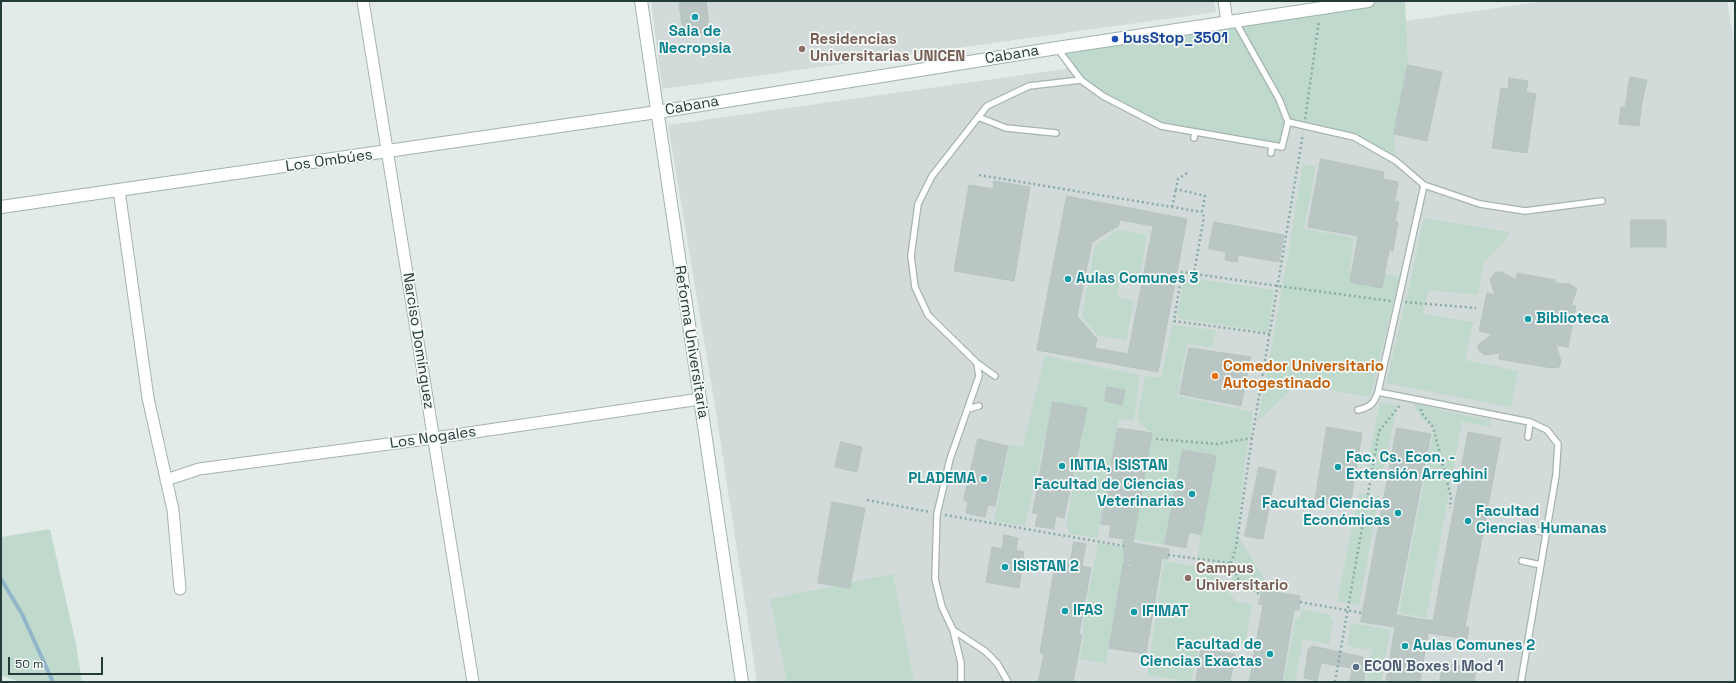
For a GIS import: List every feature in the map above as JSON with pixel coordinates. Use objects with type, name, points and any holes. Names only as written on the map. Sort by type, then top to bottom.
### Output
[{"type":"street","name":"Narciso Domínguez","points":[[363,1],[473,682]]},
{"type":"street","name":"Reforma Universitaria","points":[[641,1],[742,682]]},
{"type":"street","points":[[1224,1],[1231,21]]},
{"type":"street","name":"Cabana","points":[[657,112],[1057,48],[1368,1]]},
{"type":"street","name":"Los Ombúes","points":[[1,207],[657,112]]},
{"type":"street","points":[[119,190],[148,398],[173,510],[180,589]]},
{"type":"street","name":"Los Nogales","points":[[166,480],[199,469],[434,438],[700,399]]},
{"type":"lane","points":[[1057,48],[1081,80],[1103,96],[1161,126],[1194,135],[1282,147],[1288,122],[1279,99],[1231,21]]},
{"type":"lane","points":[[995,376],[977,363],[928,315],[915,287],[911,256],[918,204],[932,176],[987,106],[1029,86],[1081,80]]},
{"type":"lane","points":[[978,117],[1006,128],[1056,133]]},
{"type":"lane","points":[[1288,122],[1354,136],[1396,162],[1424,185],[1480,204],[1525,211],[1602,201]]},
{"type":"lane","points":[[1271,154],[1272,145]]},
{"type":"lane","points":[[1358,410],[1370,407],[1375,401],[1378,392],[1424,185]]},
{"type":"lane","points":[[961,682],[961,663],[953,630],[942,607],[935,579],[937,514],[950,459],[979,376],[977,363]]},
{"type":"lane","points":[[1378,392],[1530,422],[1547,430],[1558,444],[1556,475],[1521,682]]},
{"type":"lane","points":[[968,409],[979,406]]},
{"type":"lane","points":[[1528,437],[1530,422]]},
{"type":"lane","points":[[1528,530],[1547,532]]},
{"type":"lane","points":[[1522,561],[1541,565]]},
{"type":"lane","points":[[953,630],[985,651],[997,664],[1008,682]]},
{"type":"path","points":[[1261,595],[1240,583],[1231,563],[1236,547],[1252,438],[1300,160],[1320,8]]},
{"type":"path","points":[[1172,207],[1178,179],[1187,173]]},
{"type":"path","points":[[979,175],[1202,212]]},
{"type":"path","points":[[1176,189],[1206,196],[1202,212],[1204,217],[1194,273]]},
{"type":"path","points":[[1270,334],[1174,321],[1182,272],[1399,302],[1476,308]]},
{"type":"path","points":[[1335,682],[1379,431],[1406,398]]},
{"type":"path","points":[[1420,401],[1422,412],[1434,427],[1452,497],[1450,508]]},
{"type":"path","points":[[1156,439],[1217,444],[1252,438]]},
{"type":"path","points":[[867,500],[937,514],[1124,546]]},
{"type":"path","points":[[1168,555],[1231,563]]},
{"type":"path","points":[[1300,602],[1363,613]]},
{"type":"shaded area","name":"Residencias Universitarias UNICEN","points":[[651,1],[1214,1],[1216,12],[662,89]]},
{"type":"shaded area","points":[[1546,1],[1727,1],[1735,48],[1735,682],[757,682],[716,412],[668,125]]},
{"type":"green space","points":[[1368,1],[1405,1],[1408,65],[1394,134],[1396,161],[1354,137],[1288,122],[1242,35],[1287,122],[1282,147],[1161,126],[1081,80],[1057,48]]},
{"type":"green space","points":[[1303,164],[1316,166],[1304,229],[1354,238],[1349,271],[1400,276],[1370,397],[1297,384],[1258,421],[1288,256]]},
{"type":"green space","points":[[1424,218],[1509,232],[1506,240],[1484,262],[1478,295],[1428,290],[1423,314],[1473,322],[1465,360],[1518,371],[1511,407],[1386,383]]},
{"type":"green space","points":[[1118,230],[1147,235],[1139,278],[1121,275],[1117,297],[1134,301],[1126,340],[1097,335],[1082,316],[1095,246]]},
{"type":"green space","points":[[1184,277],[1274,290],[1268,332],[1177,318]]},
{"type":"green space","points":[[1173,325],[1216,330],[1212,347],[1187,344],[1177,396],[1253,412],[1245,462],[1237,534],[1274,595],[1240,589],[1219,563],[1197,557],[1216,456],[1183,450],[1164,545],[1134,539],[1152,434],[1137,420],[1145,376],[1161,378]]},
{"type":"green space","points":[[1045,356],[1140,375],[1134,421],[1119,419],[1097,538],[1068,533],[1067,520],[1087,408],[1053,402],[1025,526],[994,521],[1010,444],[1023,447]]},
{"type":"green space","points":[[1380,402],[1397,405],[1381,482],[1364,479]]},
{"type":"green space","points":[[1413,403],[1491,420],[1490,427],[1462,421],[1426,618],[1399,613],[1434,428],[1422,419]]},
{"type":"green space","points":[[1359,493],[1379,496],[1359,605],[1337,601]]},
{"type":"green space","points":[[50,529],[76,644],[82,682],[20,682],[1,675],[1,537]]},
{"type":"green space","points":[[1098,543],[1124,547],[1125,552],[1106,663],[1079,659],[1084,636],[1083,624]]},
{"type":"green space","points":[[1164,561],[1213,569],[1236,602],[1252,604],[1245,645],[1202,637],[1191,682],[1147,675]]},
{"type":"green space","points":[[893,574],[914,682],[787,682],[770,599]]},
{"type":"green space","points":[[1301,609],[1329,615],[1333,621],[1329,644],[1303,639],[1295,682],[1284,682],[1295,620],[1300,617]]},
{"type":"green space","points":[[1351,623],[1390,630],[1381,682],[1366,682],[1372,650],[1347,646]]},
{"type":"building","name":"Sala de Necropsia","points":[[679,1],[706,1],[710,34],[684,37]]},
{"type":"building","points":[[1408,65],[1442,72],[1427,141],[1394,134]]},
{"type":"building","points":[[1630,77],[1647,80],[1639,126],[1619,124],[1621,107],[1625,107]]},
{"type":"building","points":[[1509,78],[1528,81],[1526,92],[1536,94],[1527,153],[1492,148],[1501,88],[1508,89]]},
{"type":"building","points":[[1321,159],[1384,172],[1383,179],[1398,182],[1395,201],[1399,202],[1395,221],[1398,222],[1393,251],[1389,250],[1382,288],[1350,282],[1358,236],[1308,227]]},
{"type":"building","points":[[994,181],[1030,187],[1014,281],[954,271],[969,185],[993,189]]},
{"type":"building","points":[[1067,196],[1187,219],[1158,372],[1037,350]],"holes":[[[1120,220],[1153,226],[1128,354],[1095,348],[1097,339],[1077,316],[1092,242],[1118,226]]]},
{"type":"building","points":[[1631,220],[1666,220],[1666,247],[1631,247]]},
{"type":"building","points":[[1214,222],[1284,235],[1279,262],[1238,255],[1237,262],[1225,260],[1226,252],[1209,249]]},
{"type":"building","name":"Biblioteca","points":[[1497,272],[1502,272],[1516,280],[1517,273],[1555,280],[1555,283],[1570,284],[1577,289],[1571,306],[1576,306],[1568,347],[1556,345],[1561,361],[1559,367],[1552,368],[1499,359],[1500,353],[1485,355],[1478,350],[1478,345],[1492,334],[1479,331],[1487,293],[1495,295],[1490,280]]},
{"type":"building","name":"Comedor Universitario Autogestinado","points":[[1189,348],[1251,357],[1241,406],[1180,394]]},
{"type":"building","points":[[1107,387],[1125,390],[1122,405],[1105,401]]},
{"type":"building","name":"INTIA, ISISTAN","points":[[1053,402],[1087,408],[1064,518],[1056,516],[1054,529],[1035,526],[1038,514],[1033,513]]},
{"type":"building","name":"Fac. Cs. Econ. - Extensión Arreghini","points":[[1327,427],[1362,433],[1350,507],[1315,502]]},
{"type":"building","points":[[1118,428],[1152,433],[1133,543],[1169,549],[1168,559],[1162,558],[1146,654],[1109,648],[1123,565],[1132,567],[1130,561],[1129,565],[1124,565],[1124,546],[1122,542],[1124,542],[1124,539],[1109,537],[1111,525],[1101,524]]},
{"type":"building","points":[[1397,428],[1431,434],[1396,615],[1433,621],[1468,432],[1501,438],[1465,627],[1469,627],[1467,639],[1428,633],[1420,682],[1386,682],[1395,627],[1361,622]]},
{"type":"building","name":"PLADEMA","points":[[978,439],[1008,446],[995,506],[988,505],[985,517],[966,513],[968,502],[964,500]]},
{"type":"building","points":[[841,442],[862,447],[857,472],[835,467]]},
{"type":"building","name":"Facultad de Ciencias Veterinarias","points":[[1183,450],[1216,456],[1201,535],[1189,532],[1186,548],[1165,544]]},
{"type":"building","points":[[1259,467],[1276,471],[1263,539],[1245,536]]},
{"type":"building","points":[[832,502],[865,508],[850,588],[818,583]]},
{"type":"building","name":"ISISTAN 2","points":[[1004,535],[1018,538],[1016,550],[1024,552],[1019,588],[986,582],[992,547],[1002,549]]},
{"type":"building","name":"IFAS","points":[[1074,542],[1086,544],[1082,566],[1091,568],[1079,634],[1082,635],[1073,682],[1038,682],[1044,654],[1040,653],[1056,559],[1070,562]]},
{"type":"building","name":"Facultad de Ciencias Exactas","points":[[1262,590],[1300,596],[1299,610],[1294,610],[1282,682],[1249,682],[1263,605],[1259,604]]},
{"type":"building","points":[[1312,646],[1363,657],[1367,662],[1364,682],[1350,682],[1352,668],[1321,663],[1317,681],[1304,678],[1308,650]]},
{"type":"building","points":[[1201,649],[1235,654],[1230,682],[1196,682]]},
{"type":"building","points":[[1443,663],[1476,668],[1474,682],[1440,682]]},
{"type":"waterway","points":[[1,579],[22,614],[53,682]]},
{"type":"place","name":"Sala de Necropsia","points":[[695,17]]},
{"type":"place","name":"busStop_3501","points":[[1115,39]]},
{"type":"place","name":"Residencias Universitarias UNICEN","points":[[802,49]]},
{"type":"place","name":"Aulas Comunes 3","points":[[1068,279]]},
{"type":"place","name":"Biblioteca","points":[[1528,319]]},
{"type":"place","name":"Comedor Universitario Autogestinado","points":[[1215,376]]},
{"type":"place","name":"INTIA, ISISTAN","points":[[1062,466]]},
{"type":"place","name":"Fac. Cs. Econ. - Extensión Arreghini","points":[[1338,467]]},
{"type":"place","name":"PLADEMA","points":[[984,479]]},
{"type":"place","name":"Facultad de Ciencias Veterinarias","points":[[1192,494]]},
{"type":"place","name":"Facultad Ciencias Económicas","points":[[1398,513]]},
{"type":"place","name":"Facultad Ciencias Humanas","points":[[1468,521]]},
{"type":"place","name":"ISISTAN 2","points":[[1005,567]]},
{"type":"place","name":"Campus Universitario","points":[[1188,578]]},
{"type":"place","name":"IFAS","points":[[1065,611]]},
{"type":"place","name":"IFIMAT","points":[[1134,612]]},
{"type":"place","name":"Aulas Comunes 2","points":[[1405,646]]},
{"type":"place","name":"Facultad de Ciencias Exactas","points":[[1270,654]]},
{"type":"place","name":"ECON Boxes I Mod 1","points":[[1356,667]]}]
